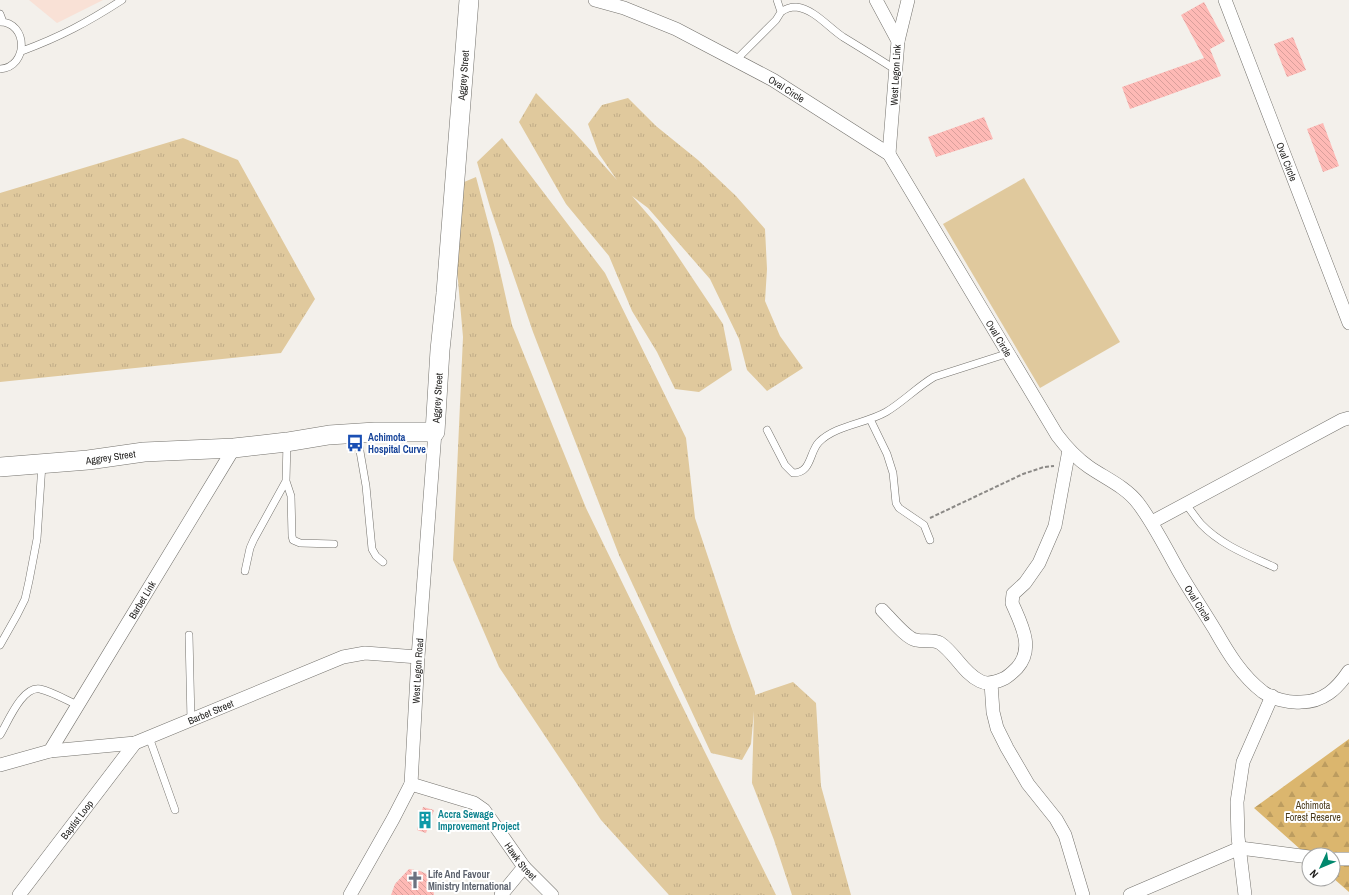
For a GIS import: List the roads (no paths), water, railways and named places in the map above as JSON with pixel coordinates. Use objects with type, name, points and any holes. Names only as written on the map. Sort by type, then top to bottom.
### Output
[{"type":"main road","name":"Aggrey Street","points":[[0,467],[88,460],[144,452],[234,448],[287,442],[329,435],[375,432],[435,432],[440,350],[446,293],[469,0]]},
{"type":"street","name":"Oval Circle","points":[[595,0],[624,8],[676,29],[736,60],[773,80],[889,154],[1057,435],[1069,450],[1087,466],[1132,497],[1152,522],[1179,572],[1233,660],[1249,680],[1264,693],[1281,700],[1312,702],[1333,691],[1349,671]]},
{"type":"street","name":"West Legon Link","points":[[876,0],[898,41],[889,154]]},
{"type":"street","points":[[898,41],[908,0]]},
{"type":"street","name":"Oval Circle","points":[[1225,0],[1349,323]]},
{"type":"street","points":[[1152,522],[1342,420],[1349,418]]},
{"type":"street","name":"West Legon Road","points":[[350,895],[394,819],[411,784],[418,657],[435,432]]},
{"type":"street","name":"Barbet Link","points":[[50,751],[234,448]]},
{"type":"street","points":[[882,610],[909,637],[916,640],[938,642],[972,676],[981,682],[991,683],[1005,678],[1014,671],[1021,664],[1027,647],[1025,634],[1011,599],[1013,594],[1025,583],[1039,563],[1054,526],[1069,450]]},
{"type":"street","name":"Barbet Street","points":[[0,765],[50,751],[135,743],[343,657],[365,653],[418,657]]},
{"type":"street","points":[[991,683],[993,712],[997,728],[1028,784],[1056,819],[1065,835],[1084,895]]},
{"type":"street","points":[[1244,895],[1237,802],[1243,762],[1272,696]]},
{"type":"street","name":"Baptist Loop","points":[[19,895],[135,743]]},
{"type":"street","name":"Hawk Street","points":[[411,784],[474,803],[484,810],[524,867],[552,895]]},
{"type":"street","points":[[1130,895],[1240,848],[1301,855]]},
{"type":"street","points":[[501,895],[524,867]]},
{"type":"lane","points":[[22,51],[64,34],[92,19],[122,0]]},
{"type":"lane","points":[[777,0],[781,12]]},
{"type":"lane","points":[[736,60],[776,20],[781,12],[788,8],[796,7],[821,19],[841,36],[896,70]]},
{"type":"lane","points":[[0,14],[1,22],[14,27],[21,38],[22,51],[16,62],[6,68],[0,69]]},
{"type":"lane","points":[[767,430],[785,465],[793,473],[802,472],[807,466],[818,443],[832,433],[886,412],[924,382],[934,377],[1009,353]]},
{"type":"lane","points":[[870,419],[887,454],[893,473],[896,503],[899,508],[909,516],[921,522],[926,528],[930,540]]},
{"type":"lane","points":[[357,434],[366,486],[372,549],[376,556],[383,562]]},
{"type":"lane","points":[[287,442],[286,481],[292,496],[292,536],[294,540],[300,543],[334,544]]},
{"type":"lane","points":[[0,645],[22,604],[30,581],[37,539],[42,464]]},
{"type":"lane","points":[[245,571],[250,548],[286,481]]},
{"type":"lane","points":[[1186,504],[1201,524],[1217,538],[1235,550],[1274,567]]},
{"type":"lane","points":[[189,635],[191,721]]},
{"type":"lane","points":[[0,736],[19,702],[25,694],[32,689],[40,689],[77,705]]},
{"type":"lane","points":[[149,736],[175,810]]},
{"type":"place","name":"Achimota Hospital Curve","points":[[355,443]]},
{"type":"place","name":"Accra Sewage Improvement Project","points":[[425,820]]},
{"type":"place","name":"Life And Favour Ministry International","points":[[415,880]]},
{"type":"park label","name":"Achimota Forest Reserve","points":[[1313,810]]}]
